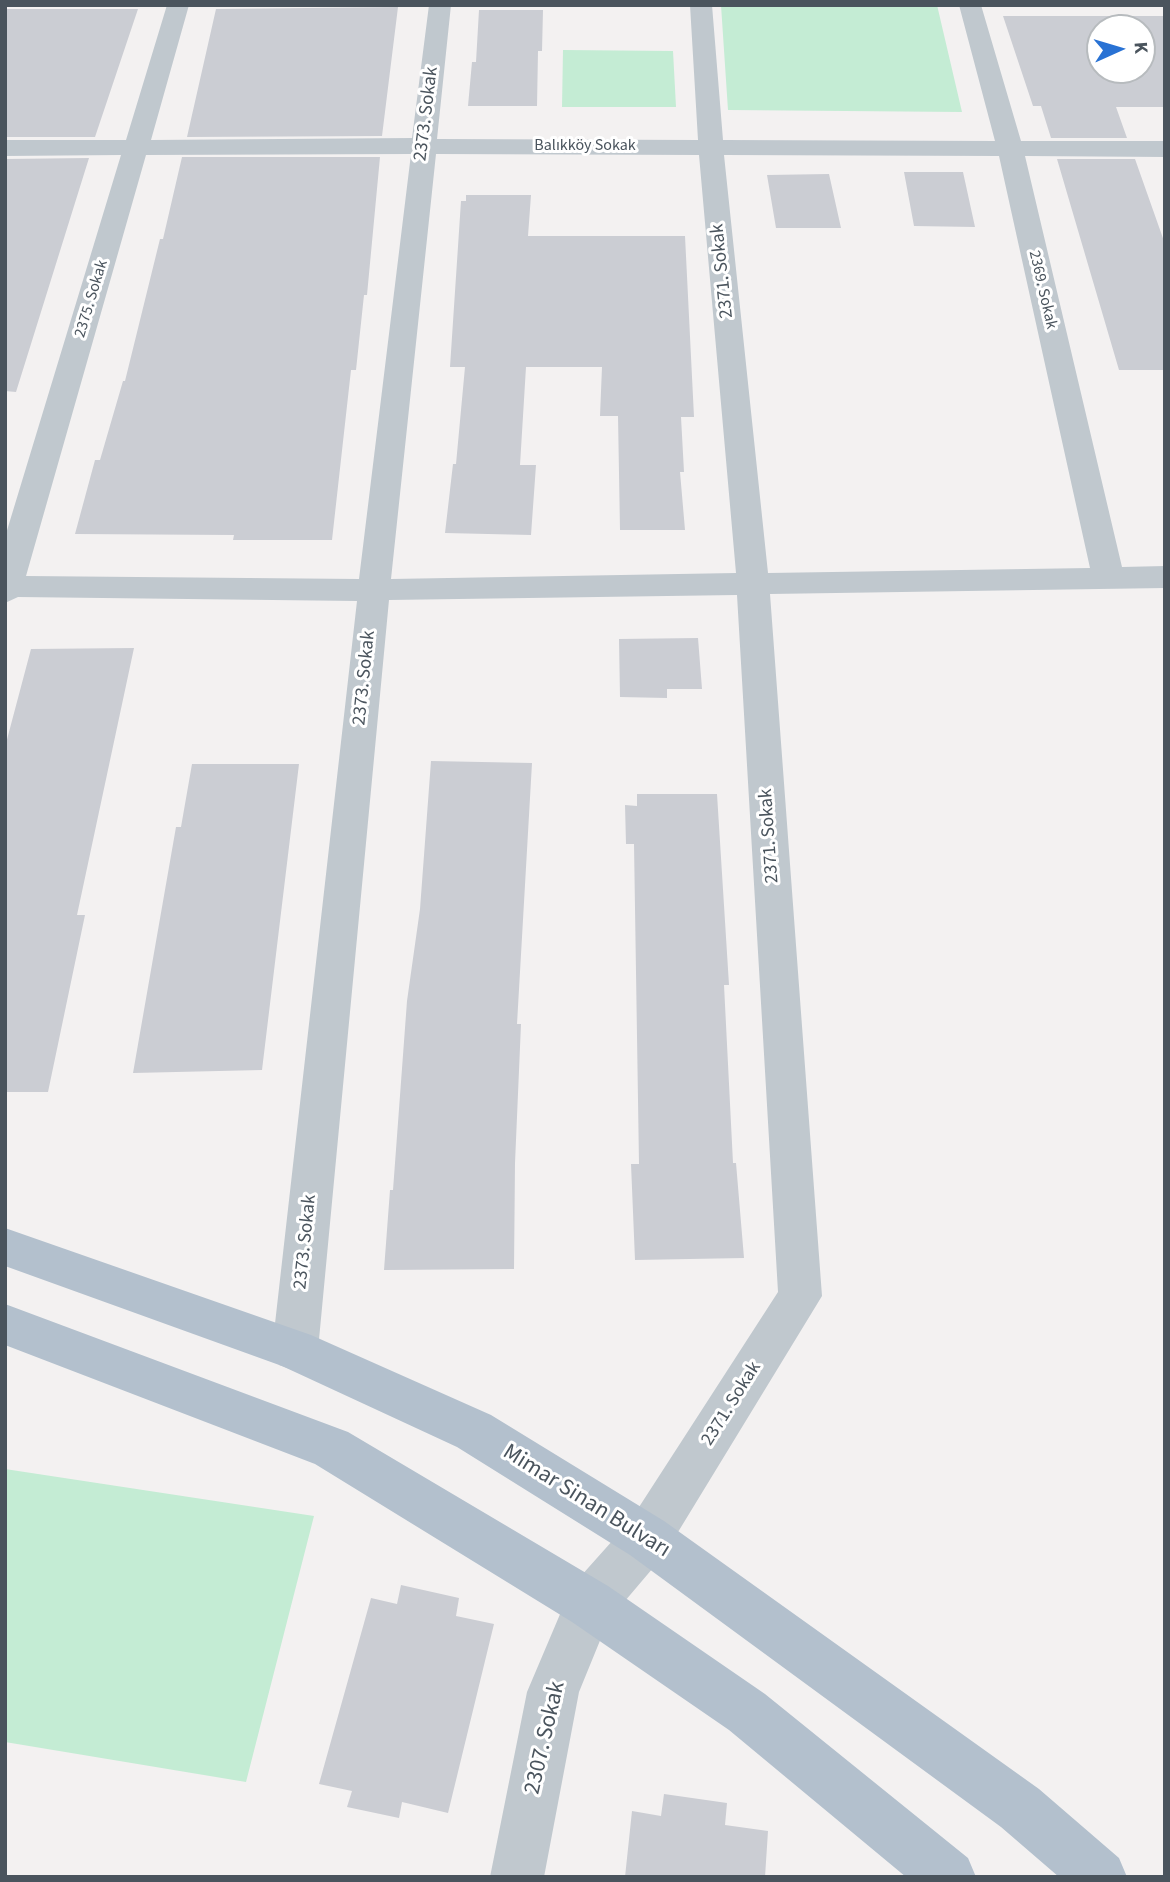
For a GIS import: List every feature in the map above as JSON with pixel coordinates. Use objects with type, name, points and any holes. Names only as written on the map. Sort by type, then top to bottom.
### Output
[{"type":"main road","name":"Mimar Sinan Bulvarı","points":[[5,1247],[295,1350],[474,1431],[647,1538],[1020,1808],[1100,1877]]},
{"type":"main road","points":[[5,1324],[331,1448],[590,1604],[747,1712],[949,1877]]},
{"type":"street","name":"2375. Sokak","points":[[6,588],[178,5]]},
{"type":"street","name":"2373. Sokak","points":[[295,1350],[374,590],[440,5]]},
{"type":"street","name":"2371. Sokak","points":[[590,1604],[647,1538],[800,1296],[753,583],[710,136],[701,5]]},
{"type":"street","name":"2369. Sokak","points":[[970,5],[1007,138],[1108,577]]},
{"type":"street","name":"Balıkköy Sokak","points":[[5,125],[141,135],[1007,138],[1165,149]]},
{"type":"street","name":"Balıkköy Sokak","points":[[1007,138],[1165,128]]},
{"type":"street","name":"Balıkköy Sokak","points":[[5,148],[141,135]]},
{"type":"street","points":[[6,588],[374,590],[1165,577]]},
{"type":"street","name":"2307. Sokak","points":[[517,1877],[553,1692],[590,1604]]},
{"type":"green space","points":[[721,5],[937,5],[962,112],[728,110]]},
{"type":"green space","points":[[563,50],[673,51],[676,107],[562,107]]},
{"type":"green space","points":[[5,1469],[314,1516],[246,1782],[5,1742]]},
{"type":"building","points":[[398,7],[382,136],[187,137],[216,9]]},
{"type":"building","points":[[5,9],[138,9],[95,137],[5,137]]},
{"type":"building","points":[[479,10],[543,10],[542,51],[538,51],[537,106],[468,106],[472,62],[476,62]]},
{"type":"building","points":[[1003,16],[1086,16],[1086,84],[1156,84],[1156,16],[1165,16],[1165,107],[1116,107],[1127,138],[1051,138],[1041,106],[1033,106]]},
{"type":"building","points":[[182,157],[380,157],[367,295],[364,295],[356,370],[351,370],[332,540],[233,540],[234,535],[75,534],[95,460],[100,460],[125,381]]},
{"type":"building","points":[[89,158],[16,392],[5,391],[5,159]]},
{"type":"building","points":[[1057,159],[1135,159],[1165,244],[1165,370],[1119,370]]},
{"type":"building","points":[[904,172],[963,172],[975,227],[914,226]]},
{"type":"building","points":[[829,174],[841,228],[776,228],[767,175]]},
{"type":"building","points":[[466,195],[531,195],[528,236],[685,236],[694,417],[681,417],[684,472],[680,472],[685,530],[620,530],[618,416],[600,416],[602,367],[526,367],[520,465],[536,465],[531,535],[445,533],[453,464],[456,464],[465,367],[450,367],[461,201],[466,201]]},
{"type":"building","points":[[698,638],[702,689],[667,689],[667,698],[620,697],[619,639]]},
{"type":"building","points":[[134,648],[77,915],[85,915],[48,1092],[5,1092],[5,747],[31,649]]},
{"type":"building","points":[[431,761],[532,763],[517,1024],[521,1024],[514,1269],[384,1270],[390,1190],[393,1190],[407,1001],[420,909]]},
{"type":"building","points":[[192,764],[299,764],[262,1070],[133,1073],[176,827],[181,827]]},
{"type":"building","points":[[637,794],[717,794],[729,985],[724,985],[733,1163],[736,1163],[744,1258],[635,1260],[631,1164],[639,1164],[634,844],[626,844],[625,805],[637,806]]},
{"type":"building","points":[[401,1585],[459,1598],[456,1616],[494,1624],[448,1813],[402,1802],[399,1818],[347,1807],[352,1791],[319,1784],[371,1598],[397,1604]]},
{"type":"building","points":[[664,1794],[727,1803],[725,1825],[768,1831],[765,1877],[625,1877],[632,1811],[661,1816]]}]
